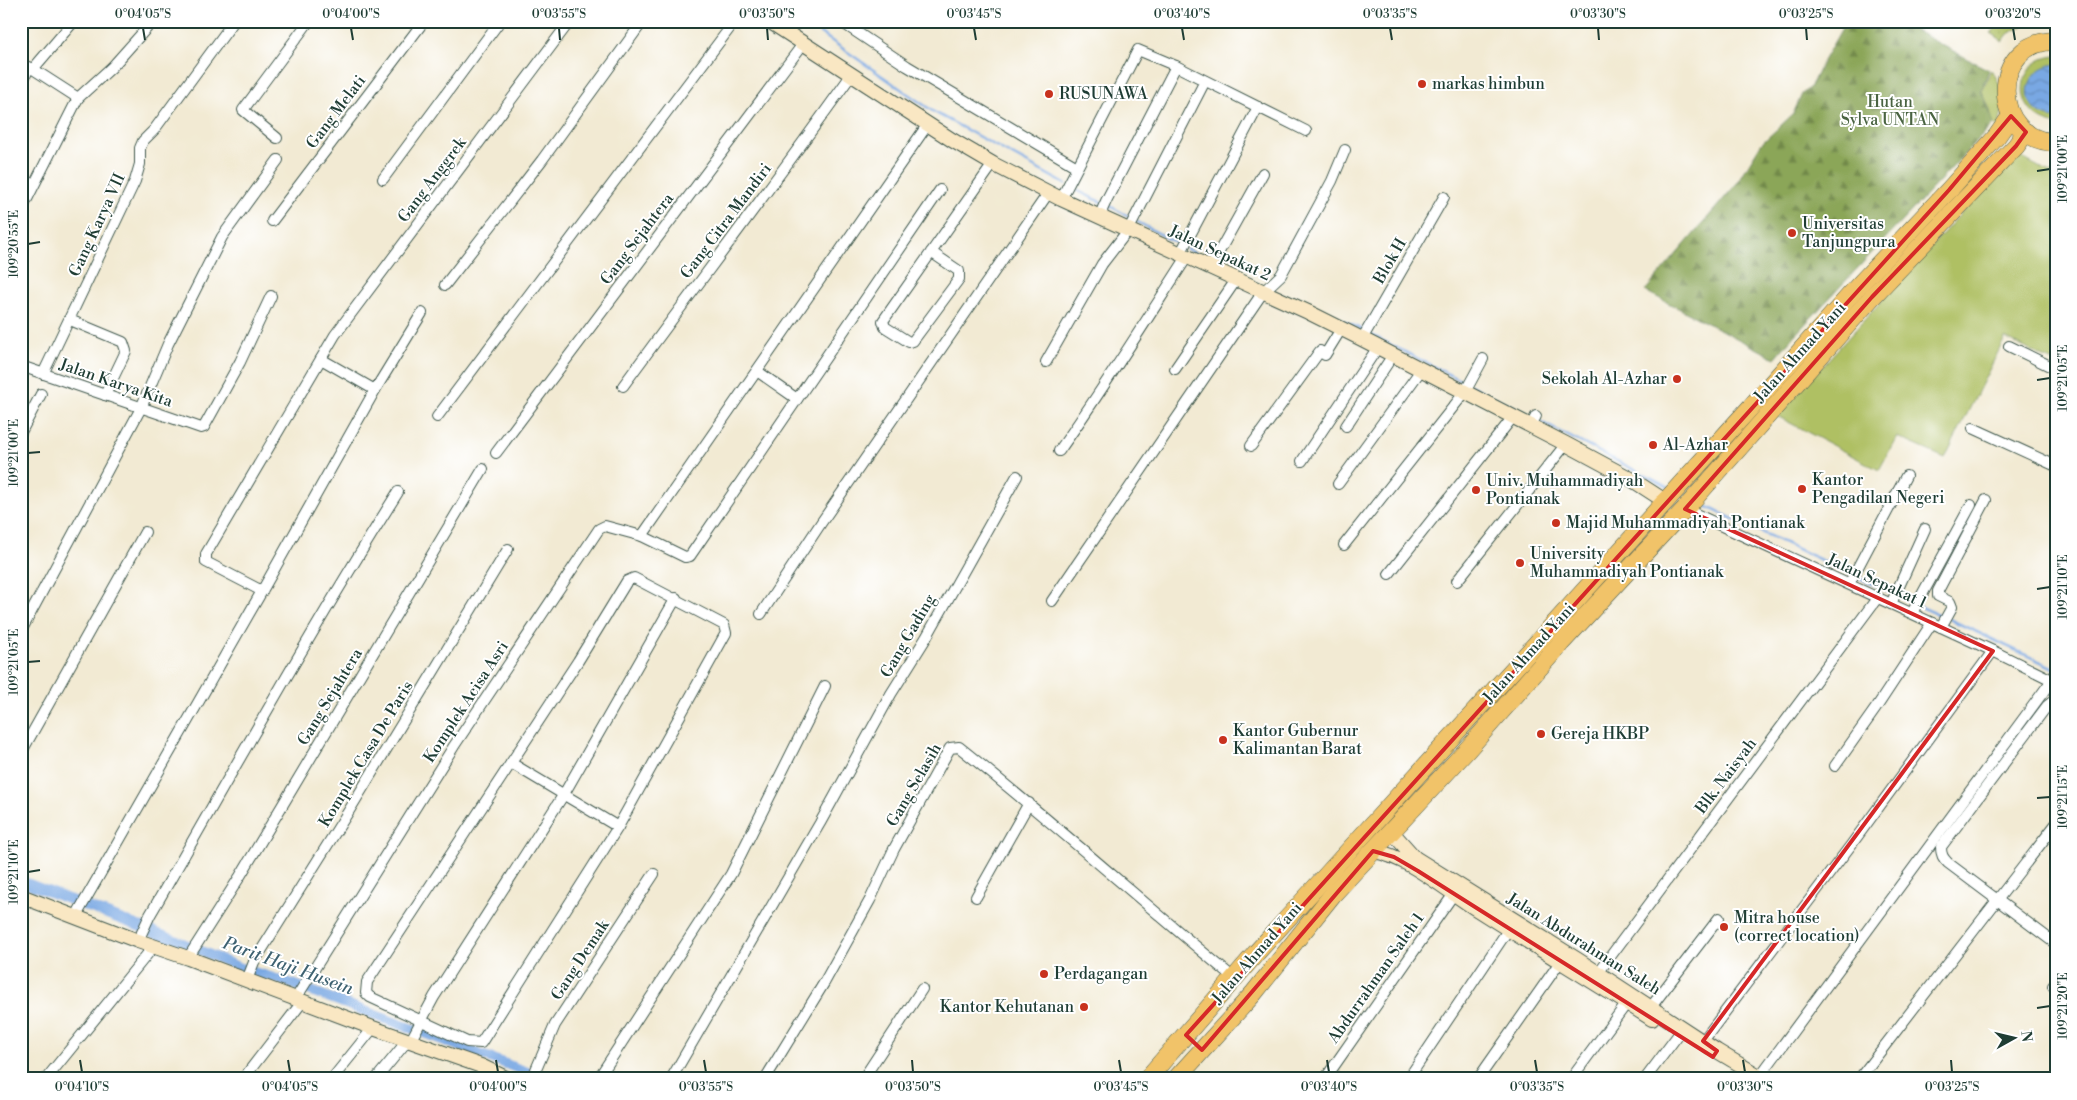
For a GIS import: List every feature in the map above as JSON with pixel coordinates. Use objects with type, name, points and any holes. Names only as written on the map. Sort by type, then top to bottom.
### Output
[{"type":"highway","points":[[2056,41],[2038,44],[2026,50],[2011,63],[2005,95],[2011,116],[2026,132],[2038,139],[2056,142]]},
{"type":"highway","name":"Jalan Ahmad Yani","points":[[1147,1079],[1263,945],[1860,285],[1949,190],[1997,136],[2011,116]]},
{"type":"highway","name":"Jalan Ahmad Yani","points":[[1176,1079],[1253,994],[1333,894],[1690,503],[1872,297],[2016,146],[2026,132]]},
{"type":"highway","points":[[1618,553],[1632,566]]},
{"type":"highway","points":[[1186,1035],[1202,1050]]},
{"type":"street","points":[[21,84],[28,67],[74,21]]},
{"type":"street","points":[[21,211],[78,98],[112,67],[153,21]]},
{"type":"street","name":"Gang Karya VII","points":[[43,374],[134,181],[140,164],[140,148],[143,141],[154,130],[234,21]]},
{"type":"street","points":[[277,138],[243,110],[309,21]]},
{"type":"street","name":"Gang Melati","points":[[272,221],[424,21]]},
{"type":"street","points":[[383,179],[500,21]]},
{"type":"street","name":"Gang Anggrek","points":[[262,591],[206,562],[206,554],[335,335],[570,21]]},
{"type":"street","points":[[445,285],[542,160],[644,21]]},
{"type":"street","points":[[437,417],[736,21]]},
{"type":"street","name":"Jalan Sepakat 2","points":[[769,21],[993,164],[1061,191],[1183,254],[1213,263],[1236,280],[1269,286],[1341,329],[1363,338],[1421,370],[1473,387],[1513,417],[1533,422],[1566,444],[1667,499]]},
{"type":"street","points":[[840,21],[907,66],[1077,167]]},
{"type":"street","name":"Gang Sejahtera","points":[[496,453],[803,44]]},
{"type":"street","points":[[761,614],[821,523],[1061,191],[1077,167],[1138,50],[1176,66],[1306,131]]},
{"type":"street","points":[[1103,214],[1107,199],[1176,66]]},
{"type":"street","points":[[28,67],[78,98]]},
{"type":"street","name":"Gang Citra Mandiri","points":[[622,386],[799,149],[852,74]]},
{"type":"street","points":[[1046,362],[1102,264],[1130,227],[1205,81]]},
{"type":"street","points":[[1059,451],[1094,402],[1183,254],[1187,240],[1258,107]]},
{"type":"street","points":[[642,536],[928,124]]},
{"type":"street","points":[[1052,601],[1269,286],[1281,275],[1332,181],[1345,150]]},
{"type":"street","points":[[21,631],[141,408],[168,344],[222,237],[278,160]]},
{"type":"street","points":[[931,252],[959,271],[959,279],[913,341],[910,342],[884,327],[883,321],[931,252],[993,164]]},
{"type":"street","points":[[1213,263],[1263,173]]},
{"type":"street","points":[[757,371],[797,399],[940,190]]},
{"type":"street","name":"Blok H","points":[[1363,338],[1444,197]]},
{"type":"street","points":[[1175,368],[1236,280]]},
{"type":"street","name":"Jalan Karya Kita","points":[[21,366],[201,428],[207,425],[270,296]]},
{"type":"street","points":[[77,914],[375,390],[422,313]]},
{"type":"street","points":[[70,320],[123,342],[126,346],[126,352],[106,395]]},
{"type":"street","points":[[1251,446],[1291,388],[1320,351],[1325,355],[1341,329]]},
{"type":"street","points":[[2009,346],[2056,369]]},
{"type":"street","points":[[1302,461],[1378,347]]},
{"type":"street","points":[[1346,426],[1393,355]]},
{"type":"street","points":[[320,359],[375,390]]},
{"type":"street","points":[[1344,544],[1473,387],[1483,359]]},
{"type":"street","points":[[1338,484],[1421,370]]},
{"type":"street","points":[[21,432],[40,394]]},
{"type":"street","name":"Komplek Acisa Asri","points":[[243,1079],[299,998],[308,977],[454,746],[599,529],[605,526],[642,536],[685,557],[690,556],[797,399]]},
{"type":"street","points":[[1389,574],[1513,417]]},
{"type":"street","points":[[1973,428],[2056,466]]},
{"type":"street","points":[[1457,581],[1566,444]]},
{"type":"street","name":"Gang Sejahtera","points":[[190,956],[239,878],[483,469]]},
{"type":"street","name":"Gang Gading","points":[[671,1079],[827,811],[1017,476]]},
{"type":"street","points":[[1851,581],[1906,476]]},
{"type":"street","points":[[139,939],[150,915],[351,568],[398,492]]},
{"type":"street","points":[[1834,766],[1942,621],[1951,604],[1938,596],[1938,591],[1986,500]]},
{"type":"street","name":"Jalan Sepakat 1","points":[[1690,503],[1851,581],[1878,597],[1894,595],[1993,651],[2054,681]]},
{"type":"street","points":[[1915,606],[1971,505]]},
{"type":"street","points":[[1894,595],[1926,529]]},
{"type":"street","points":[[21,753],[145,532]]},
{"type":"street","name":"Komplek Casa De Paris","points":[[248,978],[254,962],[350,809],[508,548]]},
{"type":"street","points":[[634,578],[676,598],[724,625],[726,633],[618,827],[480,1043],[467,1042],[419,1022],[366,993],[365,987],[578,661],[626,580],[634,578]]},
{"type":"street","name":"Blk. Naisyah","points":[[1598,973],[1878,597]]},
{"type":"street","points":[[376,1079],[410,1039],[564,794],[676,598]]},
{"type":"street","points":[[1703,1041],[1851,845],[1993,651]]},
{"type":"street","points":[[1762,1077],[2054,681]]},
{"type":"street","points":[[598,1079],[730,874],[825,686]]},
{"type":"street","points":[[2056,699],[2047,706],[1942,847],[1942,856],[1948,863],[2056,944]]},
{"type":"street","name":"Gang Selasih","points":[[765,1079],[824,983],[870,900],[894,849],[950,748],[959,747],[1029,803],[1235,979]]},
{"type":"street","points":[[511,763],[618,827]]},
{"type":"street","points":[[976,897],[1029,803]]},
{"type":"street","points":[[1859,1079],[2056,824]]},
{"type":"street","name":"Jalan Abdurahman Saleh","points":[[1391,831],[1414,858],[1448,887],[1508,930],[1678,1035],[1762,1077]]},
{"type":"street","name":"Jalan Abdurahman Saleh","points":[[1373,851],[1394,857],[1598,973],[1703,1041],[1715,1054],[1745,1079]]},
{"type":"street","name":"Gang Demak","points":[[532,1079],[555,1024],[654,874]]},
{"type":"street","name":"Abdurrahman Saleh 1","points":[[1325,1079],[1448,887]]},
{"type":"street","points":[[21,896],[77,914],[154,946],[190,956],[372,1028],[410,1039],[481,1066],[490,1076],[508,1079]]},
{"type":"street","points":[[1651,1007],[1719,918]]},
{"type":"street","points":[[1408,1079],[1508,930]]},
{"type":"street","points":[[46,1079],[154,946]]},
{"type":"street","points":[[1478,1079],[1560,962]]},
{"type":"street","points":[[863,1079],[922,989]]},
{"type":"street","points":[[1571,1079],[1627,1003]]},
{"type":"street","points":[[332,1079],[372,1028]]},
{"type":"street","points":[[1645,1079],[1678,1035]]},
{"type":"highlighted area","points":[[2011,116],[2026,132],[2016,146],[1872,297],[1685,509],[1993,651],[1703,1041],[1717,1051],[1713,1057],[1418,871],[1394,857],[1373,851],[1202,1050],[1186,1035],[1949,190]]},
{"type":"green space","name":"Hutan Sylva UNTAN","points":[[1846,21],[1897,21],[1989,70],[1981,91],[1993,124],[1775,358],[1645,291],[1738,182],[1761,144],[1793,114],[1802,94],[1811,86]]},
{"type":"green space","points":[[2002,21],[2031,21],[2008,34],[2003,41],[1991,33]]},
{"type":"green space","points":[[2056,56],[2056,124],[2054,124],[2040,119],[2031,110],[2025,100],[2023,88],[2025,77],[2032,67],[2042,59]]},
{"type":"green space","points":[[1991,70],[1999,83],[2003,105],[1998,127],[1994,125],[1982,91]]},
{"type":"green space","points":[[2015,154],[2050,173],[2056,171],[2056,363],[2005,338],[1945,458],[1897,437],[1879,470],[1777,416]]},
{"type":"water","points":[[2056,64],[2056,118],[2044,115],[2035,109],[2030,101],[2028,92],[2035,74],[2044,68]]},
{"type":"waterway","points":[[803,21],[934,112],[1065,184]]},
{"type":"waterway","points":[[1070,187],[1103,203]]},
{"type":"waterway","points":[[1108,205],[1132,218]]},
{"type":"waterway","points":[[1136,221],[1182,246]]},
{"type":"waterway","points":[[1187,249],[1197,254]]},
{"type":"waterway","points":[[1323,312],[1363,330]]},
{"type":"waterway","points":[[1368,333],[1466,383]]},
{"type":"waterway","points":[[1470,385],[1532,417]]},
{"type":"waterway","points":[[1537,420],[1670,488]]},
{"type":"waterway","points":[[1699,503],[1851,574]]},
{"type":"waterway","points":[[1856,576],[1894,594]]},
{"type":"waterway","points":[[1899,596],[1914,603]]},
{"type":"waterway","points":[[1919,606],[1944,617]]},
{"type":"waterway","points":[[1949,619],[2056,669]]},
{"type":"waterway","name":"Parit Haji Husein","points":[[21,881],[185,944],[241,968],[290,983],[546,1079]]},
{"type":"place","name":"markas himbun","points":[[1422,84]]},
{"type":"place","name":"RUSUNAWA","points":[[1049,94]]},
{"type":"place","name":"Universitas Tanjungpura","points":[[1792,233]]},
{"type":"place","name":"Sekolah Al-Azhar","points":[[1677,379]]},
{"type":"place","name":"Al-Azhar","points":[[1653,445]]},
{"type":"place","name":"Kantor Pengadilan Negeri","points":[[1802,489]]},
{"type":"place","name":"Univ. Muhammadiyah Pontianak","points":[[1476,490]]},
{"type":"place","name":"Majid Muhammadiyah Pontianak","points":[[1556,523]]},
{"type":"place","name":"University Muhammadiyah Pontianak","points":[[1520,563]]},
{"type":"place","name":"Gereja HKBP","points":[[1541,734]]},
{"type":"place","name":"Kantor Gubernur Kalimantan Barat","points":[[1223,740]]},
{"type":"place","name":"Mitra house (correct location)","points":[[1724,927]]},
{"type":"place","name":"Perdagangan","points":[[1044,974]]},
{"type":"place","name":"Kantor Kehutanan","points":[[1084,1007]]}]
